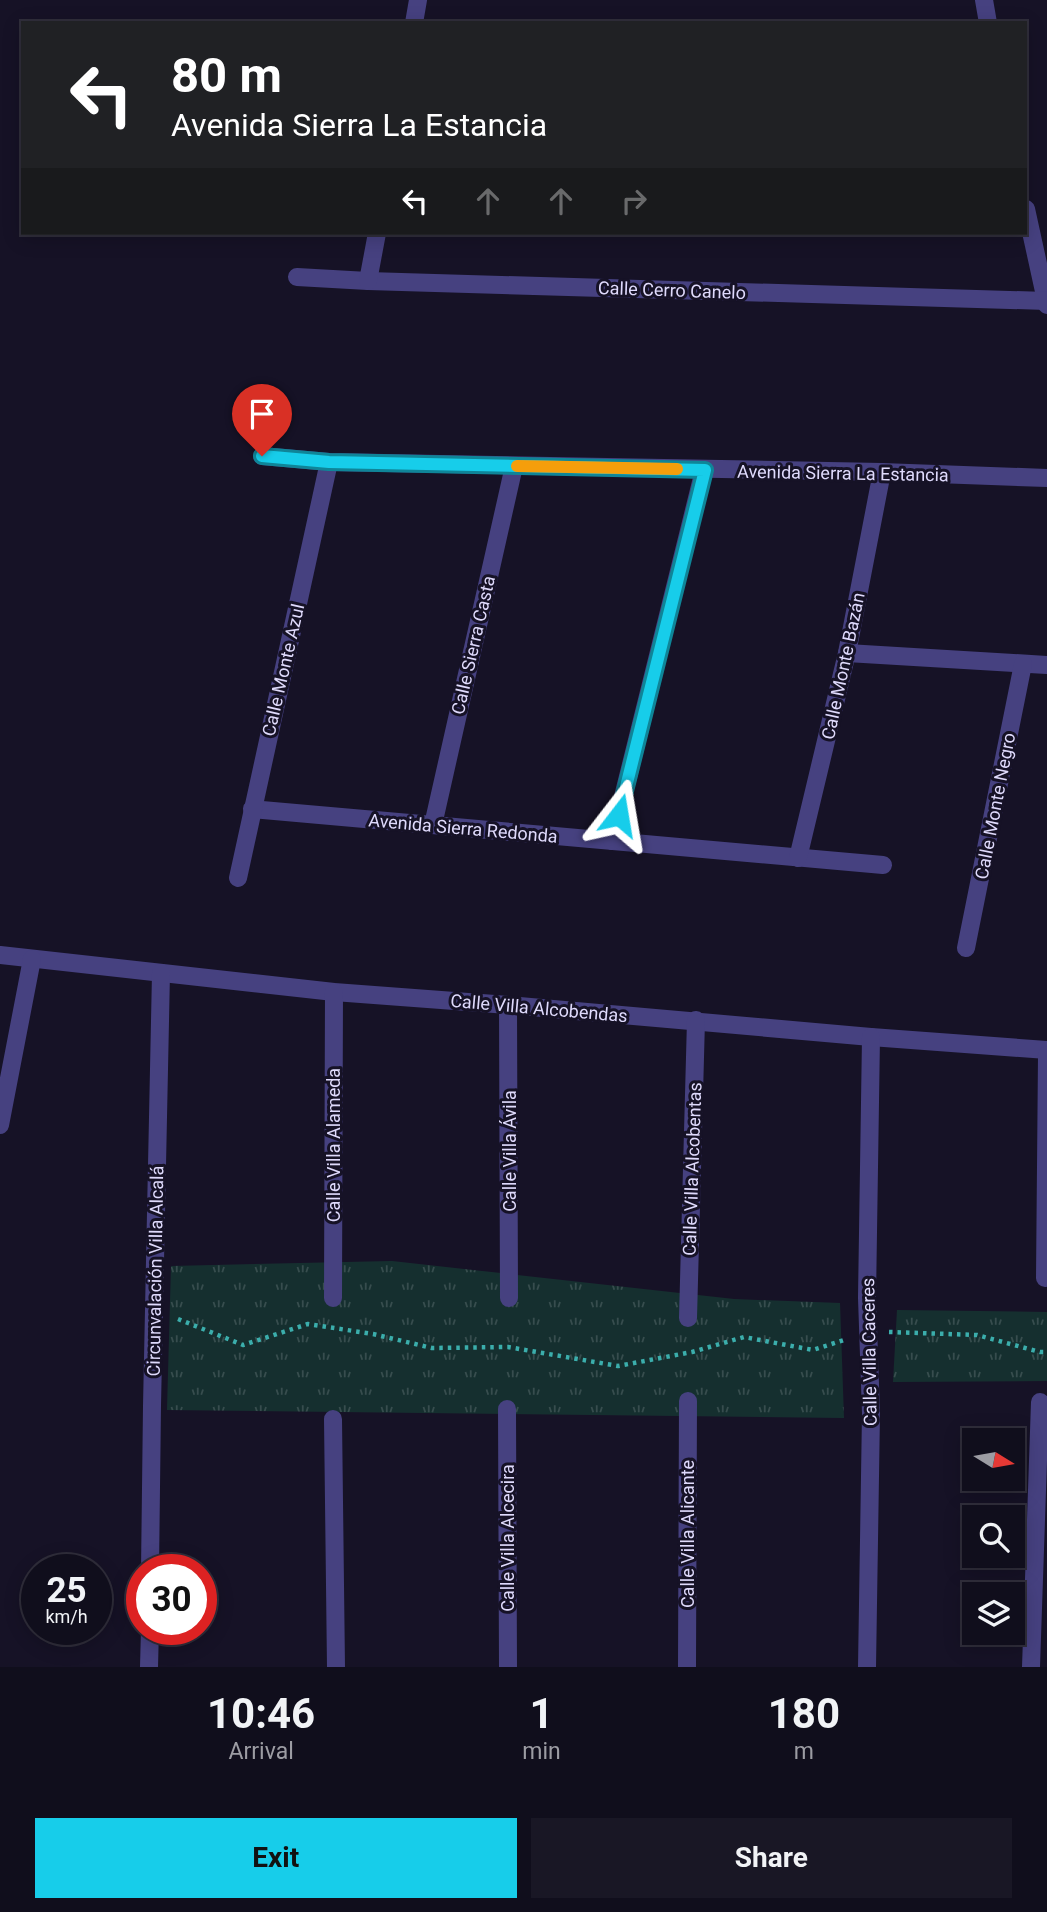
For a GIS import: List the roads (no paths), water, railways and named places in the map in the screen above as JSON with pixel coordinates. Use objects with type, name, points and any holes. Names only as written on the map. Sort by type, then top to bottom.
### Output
[{"type":"street","points":[[414,21],[418,0]]},
{"type":"street","points":[[984,0],[988,21]]},
{"type":"street","points":[[1027,213],[1047,302]]},
{"type":"street","points":[[368,281],[376,235]]},
{"type":"street","name":"Calle Cerro Canelo","points":[[297,277],[1047,302]]},
{"type":"street","name":"Avenida Sierra La Estancia","points":[[262,456],[329,462],[883,472],[1047,478]]},
{"type":"street","name":"Calle Monte Azul","points":[[238,878],[329,462]]},
{"type":"street","name":"Calle Sierra Casta","points":[[433,825],[514,466]]},
{"type":"street","points":[[612,841],[705,470]]},
{"type":"street","name":"Calle Monte Bazán","points":[[798,858],[847,653],[883,472]]},
{"type":"street","points":[[847,653],[1047,665]]},
{"type":"street","name":"Calle Monte Negro","points":[[967,948],[1023,664]]},
{"type":"street","name":"Avenida Sierra Redonda","points":[[251,809],[883,866]]},
{"type":"street","name":"Calle Villa Alcobendas","points":[[0,955],[334,992],[696,1020],[1047,1053]]},
{"type":"street","points":[[0,1125],[32,959]]},
{"type":"street","name":"Circunvalación Villa Alcalá","points":[[150,1554],[161,973]]},
{"type":"street","name":"Calle Villa Alameda","points":[[333,1298],[334,992]]},
{"type":"street","name":"Calle Villa Ávila","points":[[508,1004],[509,1298]]},
{"type":"street","name":"Calle Villa Alcobentas","points":[[688,1318],[696,1020]]},
{"type":"street","name":"Calle Villa Caceres","points":[[867,1667],[871,1413],[867,1298],[871,1037]]},
{"type":"street","points":[[1045,1278],[1047,1053]]},
{"type":"street","name":"Calle Villa Alicante","points":[[687,1667],[688,1401]]},
{"type":"street","points":[[1031,1667],[1040,1402]]},
{"type":"street","name":"Calle Villa Alcecira","points":[[507,1409],[508,1667]]},
{"type":"street","points":[[333,1419],[336,1667]]},
{"type":"street","points":[[149,1667],[150,1645]]}]
